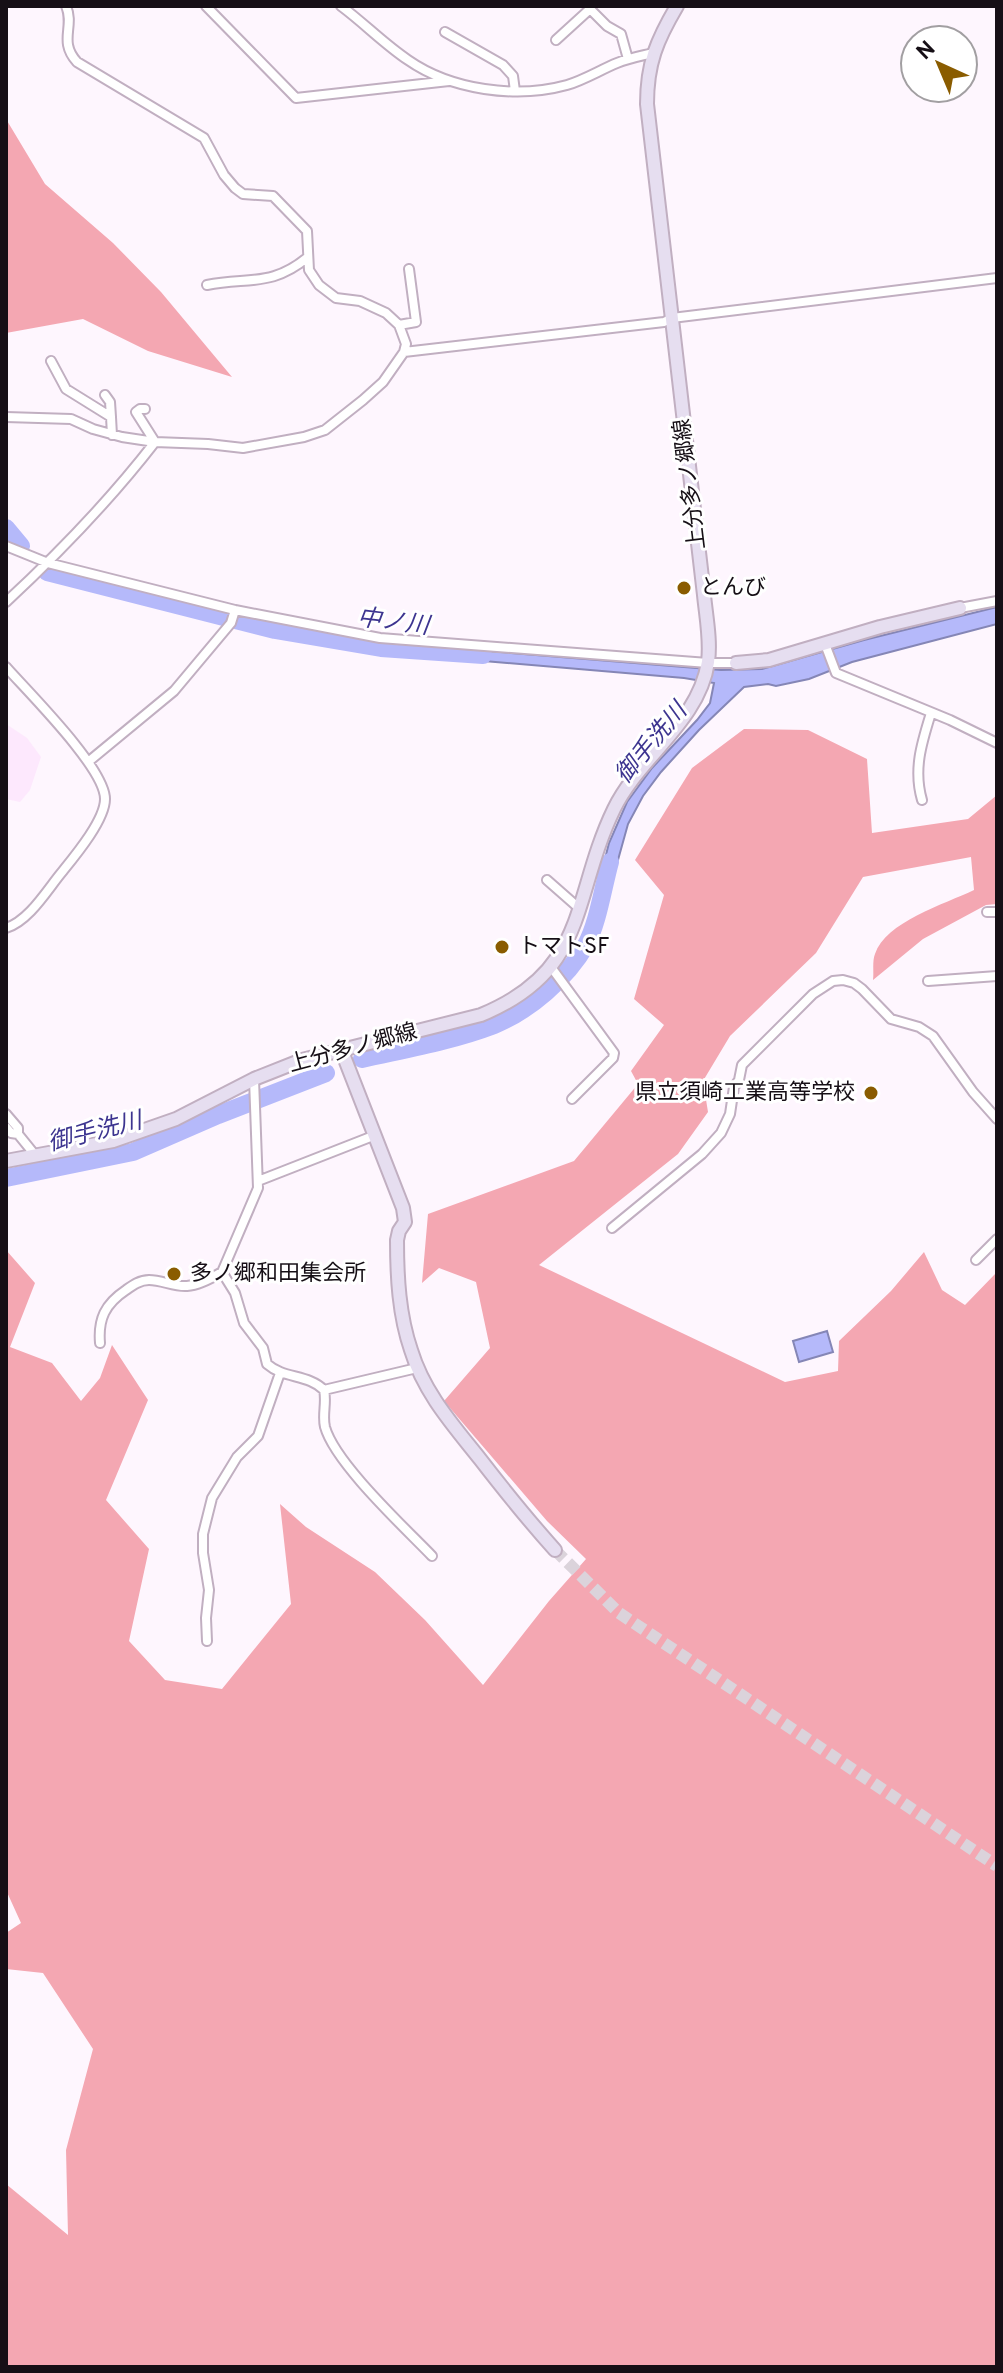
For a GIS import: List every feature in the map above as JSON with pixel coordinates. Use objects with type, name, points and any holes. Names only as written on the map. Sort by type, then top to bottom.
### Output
[{"type":"main road","name":"上分多ノ郷線","points":[[6,1161],[134,1135],[254,1085],[302,1060],[481,1015],[518,997],[553,971],[580,909],[602,838],[618,802],[630,782],[677,726],[697,695],[707,666],[709,645],[704,595],[647,104],[653,53],[677,6]]},
{"type":"main road","points":[[736,663],[769,660],[826,647],[880,627],[960,608]]},
{"type":"main road","points":[[341,1049],[405,1217],[397,1240],[401,1306],[417,1368],[429,1393],[448,1419],[555,1550]]},
{"type":"street","points":[[6,417],[71,419],[112,435],[155,442],[243,448],[318,433],[383,382],[404,352],[406,344],[399,325],[386,313],[360,301],[336,298],[314,278],[309,270],[307,231],[273,196],[243,194],[224,175],[204,138],[77,62],[67,46],[70,20],[66,6]]},
{"type":"street","points":[[206,6],[296,98],[452,81]]},
{"type":"street","points":[[341,6],[409,61],[430,73],[491,89],[540,90],[569,84],[628,59],[653,53]]},
{"type":"street","points":[[556,40],[590,9],[607,26],[621,34],[628,59]]},
{"type":"street","points":[[445,32],[503,65],[513,76],[515,91]]},
{"type":"street","points":[[207,285],[273,278],[286,273],[308,257]]},
{"type":"street","points":[[399,325],[416,322],[409,269]]},
{"type":"street","points":[[404,352],[664,322],[672,318],[997,278]]},
{"type":"street","points":[[51,361],[66,389],[111,417]]},
{"type":"street","points":[[105,395],[110,402],[112,435]]},
{"type":"street","points":[[145,409],[136,412],[155,442]]},
{"type":"street","points":[[6,602],[48,563],[128,477],[155,442]]},
{"type":"street","points":[[6,546],[48,563],[234,616],[380,638],[707,666],[736,663]]},
{"type":"street","points":[[960,608],[997,601]]},
{"type":"street","points":[[88,762],[174,691],[234,616]]},
{"type":"street","points":[[826,647],[836,673],[997,743]]},
{"type":"street","points":[[6,667],[88,762],[105,794],[100,816],[74,856],[30,911],[6,928]]},
{"type":"street","points":[[922,800],[917,773],[920,749],[931,713]]},
{"type":"street","points":[[547,880],[580,909]]},
{"type":"street","points":[[553,971],[614,1053],[613,1058],[572,1099]]},
{"type":"street","points":[[928,981],[997,976]]},
{"type":"street","points":[[612,1228],[702,1154],[721,1133],[730,1114],[734,1087],[742,1065],[813,994],[833,981],[854,983],[891,1019],[919,1027],[933,1036],[973,1092],[997,1119]]},
{"type":"street","points":[[100,1343],[99,1328],[105,1308],[133,1285],[148,1280],[186,1286],[222,1272],[257,1193],[254,1085]]},
{"type":"street","points":[[6,1114],[35,1155]]},
{"type":"street","points":[[6,1127],[11,1133],[18,1134]]},
{"type":"street","points":[[258,1181],[373,1136]]},
{"type":"street","points":[[976,1260],[993,1249],[997,1239]]},
{"type":"street","points":[[222,1272],[235,1293],[244,1323],[263,1348],[267,1364],[280,1373],[315,1382],[324,1390],[325,1426],[336,1449],[432,1556]]},
{"type":"street","points":[[324,1390],[417,1368]]},
{"type":"street","points":[[207,1641],[209,1590],[203,1534],[212,1498],[237,1457],[258,1436],[280,1373]]},
{"type":"shaded area","points":[[6,119],[45,184],[113,243],[161,292],[232,377],[148,351],[83,319],[6,333]]},
{"type":"shaded area","points":[[6,724],[27,738],[41,757],[30,790],[20,802],[6,799]]},
{"type":"shaded area","points":[[744,729],[808,730],[867,759],[872,833],[968,819],[997,795],[997,904],[986,905],[923,939],[873,980],[875,954],[891,932],[917,915],[974,890],[971,857],[863,877],[816,953],[730,1036],[703,1081],[708,1112],[678,1154],[539,1265],[785,1382],[838,1371],[839,1341],[891,1291],[924,1252],[942,1290],[965,1305],[997,1272],[997,2367],[6,2367],[6,2184],[68,2235],[66,2150],[93,2049],[43,1973],[6,1969],[6,1933],[21,1923],[6,1890],[6,1250],[35,1283],[10,1347],[52,1363],[81,1401],[100,1378],[112,1345],[148,1400],[106,1500],[149,1549],[129,1641],[165,1680],[222,1689],[291,1604],[280,1504],[306,1527],[375,1572],[425,1620],[483,1685],[586,1559],[547,1521],[444,1401],[490,1348],[476,1282],[439,1268],[422,1283],[428,1214],[574,1161],[638,1084],[631,1071],[664,1025],[634,999],[664,895],[635,860],[692,768]]},
{"type":"water","points":[[997,607],[997,624],[852,662],[809,679],[776,686],[744,687],[699,730],[643,796],[628,824],[611,885],[599,882],[609,843],[627,802],[652,768],[710,703],[714,683],[461,659],[463,649],[721,670],[762,669]]},
{"type":"water","points":[[827,1331],[833,1352],[799,1362],[793,1341]]},
{"type":"waterway","name":"中ノ川","points":[[6,528],[21,546]]},
{"type":"waterway","name":"中ノ川","points":[[47,572],[275,630],[381,648],[483,655]]},
{"type":"waterway","name":"御手洗川","points":[[362,1059],[478,1031],[507,1019],[533,1002],[558,981],[586,945],[597,916],[610,862]]},
{"type":"waterway","name":"御手洗川","points":[[6,1178],[133,1152],[326,1073]]},
{"type":"tunnel","points":[[555,1550],[619,1613],[997,1866]]},
{"type":"place","name":"とんび","points":[[684,588]]},
{"type":"place","name":"トマトSF","points":[[502,947]]},
{"type":"place","name":"県立須崎工業高等学校","points":[[871,1093]]},
{"type":"place","name":"多ノ郷和田集会所","points":[[174,1274]]}]
